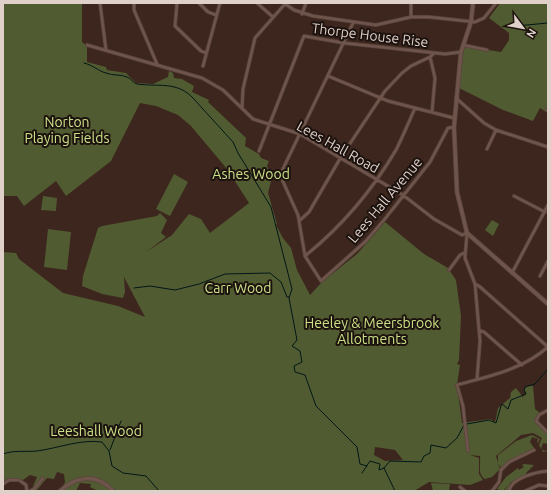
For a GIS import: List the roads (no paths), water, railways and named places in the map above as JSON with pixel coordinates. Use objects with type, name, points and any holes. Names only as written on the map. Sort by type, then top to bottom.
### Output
[{"type":"street","points":[[100,3],[106,50]]},
{"type":"street","points":[[134,3],[134,10],[157,64]]},
{"type":"street","points":[[177,3],[174,26],[201,51],[206,53]]},
{"type":"street","points":[[199,3],[208,12],[216,16]]},
{"type":"street","points":[[203,66],[220,3]]},
{"type":"street","points":[[257,3],[273,17]]},
{"type":"street","points":[[242,108],[243,89],[253,43],[258,34],[284,3],[302,14],[353,23],[384,25],[411,17],[429,16],[478,22],[484,18],[496,3]]},
{"type":"street","points":[[302,14],[306,3]]},
{"type":"street","points":[[411,3],[411,17]]},
{"type":"street","points":[[473,3],[471,22],[461,52],[454,127],[457,192],[466,234],[464,254],[475,284],[481,348],[477,380]]},
{"type":"street","points":[[305,256],[298,215],[280,175],[353,23]]},
{"type":"street","name":"Thorpe House Rise","points":[[259,151],[304,36],[344,43],[434,53],[445,54],[461,52]]},
{"type":"street","name":"Lees Hall Road","points":[[87,45],[202,78],[226,93],[253,119],[300,134],[403,195],[448,228],[462,235],[466,234]]},
{"type":"street","points":[[463,45],[487,50]]},
{"type":"street","points":[[299,221],[309,212],[341,157],[381,98],[402,73],[411,66],[430,57],[434,53]]},
{"type":"street","points":[[430,57],[435,78],[432,112]]},
{"type":"street","points":[[328,76],[381,98],[454,118]]},
{"type":"street","points":[[456,98],[477,117],[496,130],[548,147]]},
{"type":"street","points":[[305,256],[340,223],[376,179],[396,149],[415,108]]},
{"type":"street","name":"Lees Hall Avenue","points":[[305,256],[321,281],[366,241],[430,162],[448,128],[454,127]]},
{"type":"street","points":[[487,149],[496,130]]},
{"type":"street","points":[[514,196],[544,212]]},
{"type":"street","points":[[512,273],[548,205]]},
{"type":"street","points":[[466,234],[548,304]]},
{"type":"street","points":[[449,270],[460,255],[464,254]]},
{"type":"street","points":[[540,276],[548,261]]},
{"type":"street","points":[[468,451],[463,406],[457,385],[522,365],[536,357],[548,347],[475,284]]},
{"type":"street","points":[[479,330],[484,332],[522,365]]},
{"type":"street","points":[[548,410],[539,415],[536,421],[548,433]]},
{"type":"street","points":[[492,491],[499,482],[501,470],[510,462],[534,450]]},
{"type":"street","points":[[509,491],[512,484],[527,476],[548,471]]},
{"type":"street","points":[[3,484],[9,480],[19,480],[26,486],[28,491],[34,489],[43,478]]},
{"type":"street","points":[[62,490],[76,480],[87,478],[104,483],[113,491]]},
{"type":"street","points":[[524,491],[539,486],[548,486]]},
{"type":"waterway","points":[[516,26],[548,23]]},
{"type":"waterway","points":[[84,63],[103,72],[128,78],[137,84],[173,87],[186,92],[233,142],[238,153],[271,207],[292,289],[289,298],[297,340],[292,346],[300,351],[302,362],[294,366],[295,372],[305,375],[316,406],[357,447],[360,464],[367,466]]},
{"type":"waterway","points":[[134,288],[150,286],[175,290],[199,284],[225,274],[270,273],[281,282],[287,297],[289,297]]},
{"type":"waterway","points":[[467,424],[489,420],[496,423],[502,404],[508,409],[511,400],[526,394],[524,390],[525,387],[535,384],[548,369]]},
{"type":"waterway","points":[[110,450],[121,421]]},
{"type":"waterway","points":[[362,473],[370,461],[380,464],[379,470],[384,468],[390,461],[421,462],[424,456],[430,453],[431,445],[446,448],[457,438],[464,425]]},
{"type":"waterway","points":[[3,454],[45,450],[70,444],[94,441],[102,442],[109,451],[112,466],[123,473],[146,476],[159,491]]},
{"type":"waterway","points":[[384,468],[395,491]]},
{"type":"park label","name":"Norton Playing Fields","points":[[67,130]]},
{"type":"park label","name":"Ashes Wood","points":[[251,174]]},
{"type":"park label","name":"Carr Wood","points":[[238,288]]},
{"type":"park label","name":"Heeley & Meersbrook Allotments","points":[[372,332]]},
{"type":"park label","name":"Leeshall Wood","points":[[96,431]]}]
